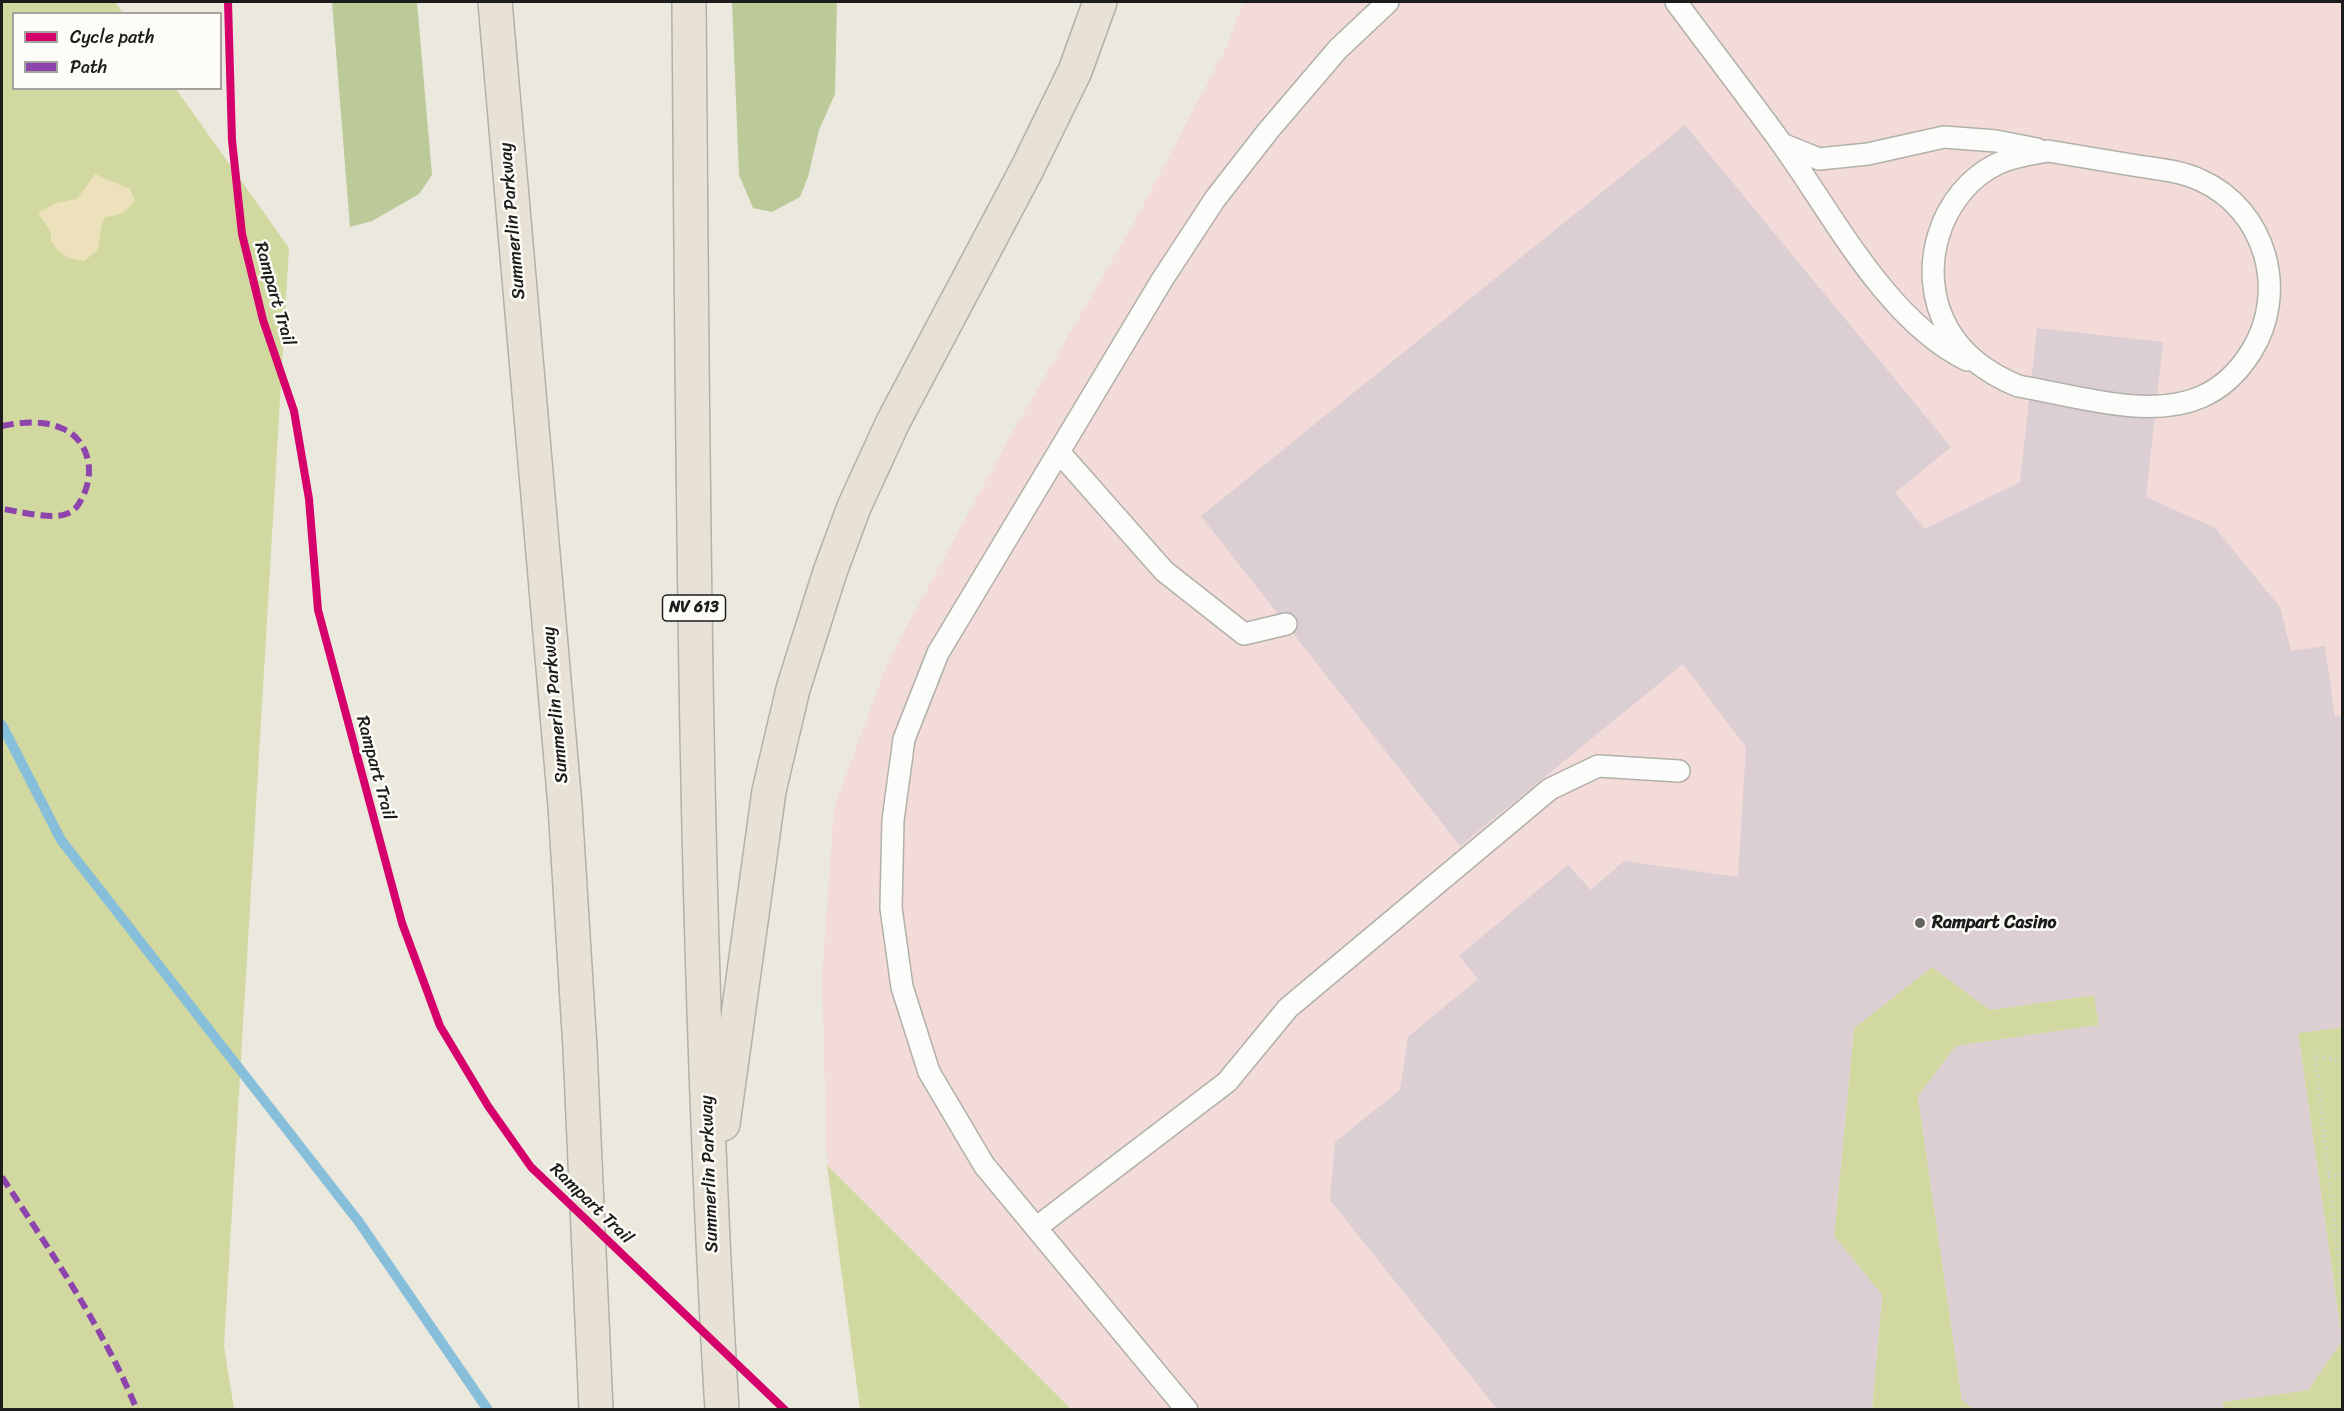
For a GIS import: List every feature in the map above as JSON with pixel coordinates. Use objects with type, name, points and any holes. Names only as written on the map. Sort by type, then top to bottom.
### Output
[{"type":"highway","name":"Summerlin Parkway","points":[[495,2],[565,806],[580,1048],[596,1410]]},
{"type":"highway","name":"Summerlin Parkway","points":[[689,2],[694,650],[711,1215],[722,1410]]},
{"type":"highway","points":[[711,1215],[769,791],[793,690],[830,572],[854,507],[893,422],[1027,169],[1075,71],[1100,2]]},
{"type":"lane","points":[[1186,1410],[984,1165],[930,1072],[902,987],[891,908],[893,820],[904,740],[938,653],[1161,280],[1215,200],[1268,130],[1338,49],[1388,2]]},
{"type":"lane","points":[[1676,2],[1782,144],[1878,283],[1915,322],[1945,349],[2018,386],[2150,408],[2175,405],[2202,397],[2222,386],[2242,366],[2259,340],[2267,320],[2270,277],[2266,255],[2255,230],[2244,215],[2219,190],[2199,179],[2174,172],[2048,152],[1996,141],[1944,136],[1868,154],[1819,159],[1782,144]]},
{"type":"lane","points":[[1981,367],[1965,353],[1948,329],[1939,309],[1932,280],[1933,254],[1943,222],[1956,198],[1973,180],[2005,161],[2021,155],[2048,152]]},
{"type":"lane","points":[[1059,452],[1164,571],[1244,634],[1286,624]]},
{"type":"lane","points":[[1037,1227],[1227,1082],[1288,1008],[1550,789],[1598,766],[1679,771]]},
{"type":"path","points":[[2343,1063],[2315,1056],[2343,1289]]},
{"type":"path","points":[[2328,1176],[2343,1175]]},
{"type":"shaded area","points":[[1243,2],[2342,2],[2342,1409],[1071,1409],[827,1165],[822,978],[834,808],[888,661],[1008,440],[1132,226],[1227,46]]},
{"type":"green space","points":[[2,2],[115,2],[122,12],[12,12],[12,90],[177,90],[289,248],[224,1346],[234,1409],[2,1410]]},
{"type":"green space","points":[[332,2],[417,2],[432,175],[419,194],[372,221],[350,227]]},
{"type":"green space","points":[[732,2],[837,2],[835,94],[819,130],[808,177],[800,197],[772,212],[753,208],[739,175]]},
{"type":"green space","points":[[1932,967],[1990,1010],[2094,995],[2099,1025],[1956,1046],[1918,1096],[1962,1400],[1975,1409],[1872,1409],[1882,1295],[1834,1236],[1854,1028]]},
{"type":"green space","points":[[2342,1027],[2342,1340],[2298,1033]]},
{"type":"green space","points":[[827,1165],[1071,1409],[860,1409]]},
{"type":"green space","points":[[2342,1341],[2342,1409],[2224,1409],[2222,1402],[2308,1390]]},
{"type":"sand","points":[[95,174],[130,189],[135,200],[122,213],[105,217],[98,250],[84,261],[68,258],[58,251],[51,241],[51,232],[38,213],[56,203],[77,199]]},
{"type":"building","name":"Rampart Casino","points":[[1685,125],[1951,447],[1895,493],[1925,529],[2020,482],[2037,328],[2163,342],[2146,497],[2215,528],[2280,607],[2291,651],[2325,646],[2335,717],[2342,716],[2342,1027],[2298,1033],[2342,1341],[2308,1390],[2222,1402],[2224,1410],[1975,1410],[1962,1400],[1918,1096],[1956,1046],[2099,1025],[2094,995],[1990,1010],[1932,967],[1854,1028],[1834,1236],[1882,1295],[1872,1410],[1498,1410],[1330,1200],[1335,1142],[1400,1090],[1408,1037],[1478,979],[1459,956],[1568,865],[1591,890],[1624,861],[1738,877],[1746,747],[1683,664],[1460,846],[1201,516]]},
{"type":"waterway","points":[[2,725],[61,840],[359,1222],[488,1410]]},
{"type":"marked path","points":[[2,426],[40,423],[61,428],[78,439],[89,465],[87,485],[81,500],[69,513],[59,516],[43,516],[2,509]]},
{"type":"marked path","points":[[2,1177],[92,1319],[137,1410]]},
{"type":"cycle path","name":"Rampart Trail","points":[[228,2],[232,140],[242,234],[263,320],[294,411],[309,499],[318,610],[402,923],[440,1026],[488,1106],[531,1167],[785,1410]]},
{"type":"place","name":"Rampart Casino","points":[[1920,923]]}]
